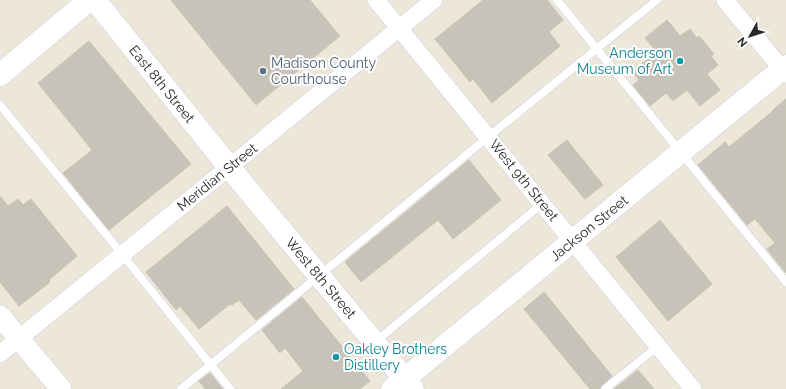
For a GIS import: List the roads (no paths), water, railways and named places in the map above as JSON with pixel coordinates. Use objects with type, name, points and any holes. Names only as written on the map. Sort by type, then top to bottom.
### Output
[{"type":"main road","points":[[0,75],[89,0]]},
{"type":"main road","name":"East 8th Street","points":[[95,0],[229,167]]},
{"type":"main road","name":"Jackson Street","points":[[403,386],[573,241],[680,153],[785,70]]},
{"type":"main road","name":"West 8th Street","points":[[229,167],[375,342],[403,386]]},
{"type":"street","name":"West 9th Street","points":[[376,0],[693,389]]},
{"type":"street","name":"Meridian Street","points":[[0,354],[434,0]]},
{"type":"street","points":[[726,0],[785,70]]},
{"type":"street","points":[[0,316],[61,389]]},
{"type":"lane","points":[[557,0],[786,282]]},
{"type":"lane","points":[[181,389],[657,0]]},
{"type":"lane","points":[[0,105],[230,389]]},
{"type":"lane","points":[[375,342],[542,204]]},
{"type":"lane","points":[[605,389],[658,346]]},
{"type":"place","name":"Anderson Museum of Art","points":[[680,61]]},
{"type":"place","name":"Madison County Courthouse","points":[[263,71]]},
{"type":"place","name":"Oakley Brothers Distillery","points":[[336,357]]}]
